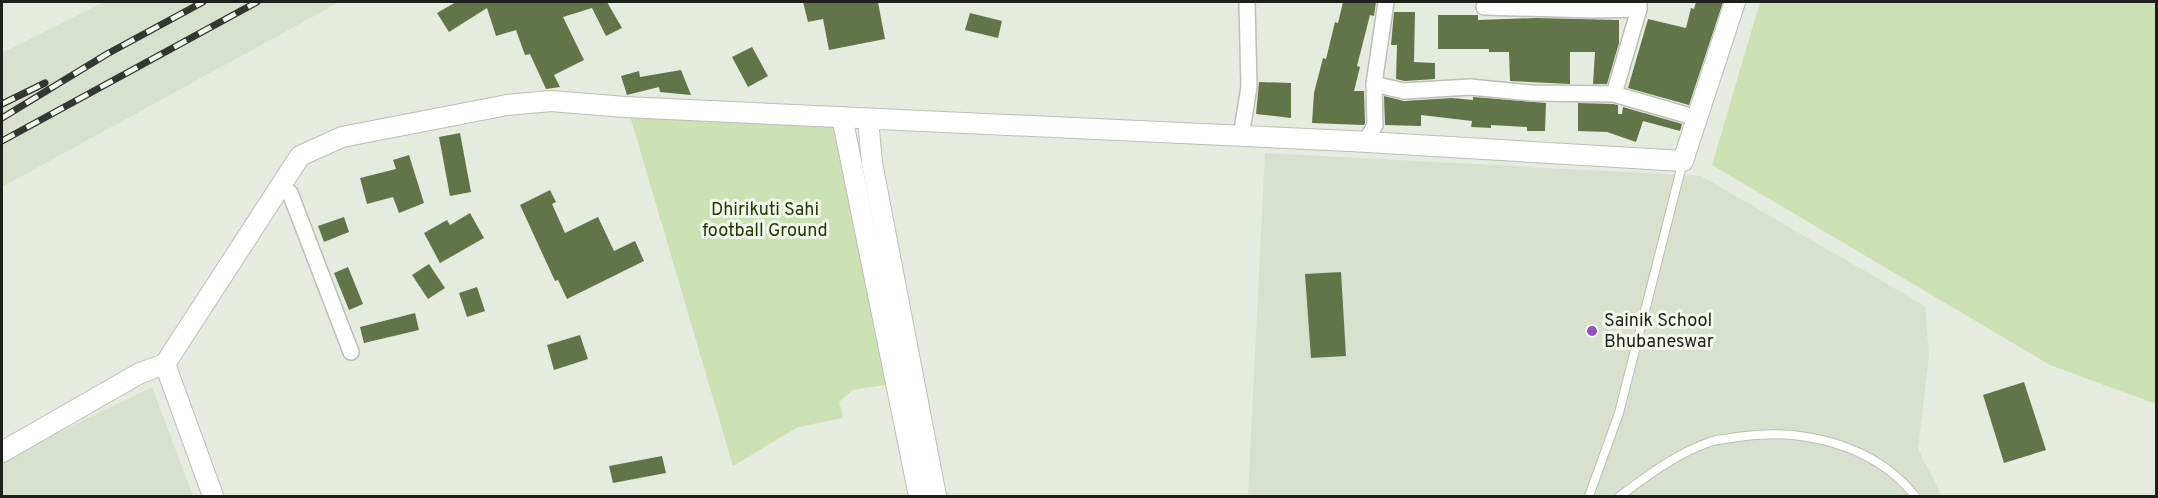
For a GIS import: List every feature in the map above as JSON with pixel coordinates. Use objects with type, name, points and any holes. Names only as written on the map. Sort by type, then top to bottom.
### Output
[{"type":"street","points":[[1241,136],[1249,87],[1247,2]]},
{"type":"street","points":[[1366,141],[1375,125],[1374,84],[1386,2]]},
{"type":"street","points":[[2,452],[140,373],[165,364],[300,156],[342,137],[507,105],[551,101],[625,107],[1366,141],[1683,161],[1735,2]]},
{"type":"street","points":[[1485,7],[1593,10],[1639,5],[1614,94]]},
{"type":"street","points":[[1374,84],[1404,91],[1470,87],[1532,93],[1614,94],[1697,118]]},
{"type":"street","points":[[842,117],[919,496]]},
{"type":"street","points":[[868,118],[872,163],[936,496]]},
{"type":"street","points":[[281,185],[290,194],[351,352]]},
{"type":"street","points":[[165,364],[213,496]]},
{"type":"lane","points":[[1589,496],[1619,413],[1683,161]]},
{"type":"lane","points":[[1620,496],[1662,466],[1710,442],[1758,434],[1792,434],[1841,446],[1867,456],[1891,471],[1915,496]]},
{"type":"shaded area","points":[[104,2],[335,2],[336,4],[2,187],[2,53]]},
{"type":"shaded area","name":"Sainik School Bhubaneswar","points":[[1265,153],[1701,176],[1925,306],[1929,356],[1918,449],[1942,496],[1248,496]]},
{"type":"shaded area","points":[[152,387],[193,496],[2,496],[2,460]]},
{"type":"green space","points":[[1760,2],[2156,2],[2156,404],[2050,365],[1712,165]]},
{"type":"green space","name":"Dhirikuti Sahi football Ground","points":[[628,109],[851,124],[898,383],[853,390],[839,402],[843,418],[798,427],[733,466]]},
{"type":"building","points":[[456,2],[607,2],[622,28],[606,36],[592,8],[563,17],[584,60],[554,75],[560,87],[546,89],[530,54],[525,55],[516,30],[496,36],[487,8],[449,32],[437,13]]},
{"type":"building","points":[[803,2],[878,2],[885,39],[829,50],[823,19],[808,22]]},
{"type":"building","points":[[1343,2],[1376,2],[1374,16],[1370,15],[1357,66],[1360,67],[1354,91],[1364,91],[1365,123],[1364,125],[1312,123],[1314,93],[1323,58],[1326,59],[1335,22],[1338,23]]},
{"type":"building","points":[[1696,2],[1723,2],[1689,105],[1628,88],[1648,19],[1686,28],[1691,8],[1694,9]]},
{"type":"building","points":[[1394,12],[1415,12],[1414,62],[1435,63],[1435,79],[1405,81],[1396,79],[1397,45],[1391,45]]},
{"type":"building","points":[[970,13],[1002,21],[998,38],[965,30]]},
{"type":"building","points":[[1438,15],[1478,15],[1478,20],[1535,18],[1619,20],[1619,43],[1607,84],[1593,84],[1595,52],[1570,52],[1570,84],[1510,81],[1509,52],[1489,52],[1489,49],[1438,49]]},
{"type":"building","points":[[752,47],[768,76],[748,87],[732,57]]},
{"type":"building","points":[[681,70],[691,95],[660,92],[659,87],[627,95],[621,76],[639,71],[640,77]]},
{"type":"building","points":[[1259,82],[1291,83],[1291,118],[1256,114]]},
{"type":"building","points":[[1384,96],[1404,101],[1452,98],[1473,100],[1473,97],[1546,103],[1545,131],[1527,131],[1527,127],[1491,125],[1491,128],[1471,127],[1472,121],[1421,115],[1421,126],[1385,125]]},
{"type":"building","points":[[1578,103],[1618,105],[1618,114],[1622,114],[1623,107],[1682,124],[1680,131],[1643,121],[1636,142],[1607,132],[1578,131]]},
{"type":"building","points":[[460,133],[471,192],[450,196],[439,137]]},
{"type":"building","points":[[409,155],[424,203],[399,213],[393,197],[367,204],[360,178],[396,169],[393,160]]},
{"type":"building","points":[[550,190],[556,202],[552,204],[565,233],[598,217],[614,251],[635,241],[644,261],[567,299],[558,280],[555,281],[520,205]]},
{"type":"building","points":[[470,213],[484,238],[440,263],[424,233],[447,220],[450,225]]},
{"type":"building","points":[[344,217],[349,232],[324,242],[318,226]]},
{"type":"building","points":[[429,264],[445,288],[428,299],[412,275]]},
{"type":"building","points":[[348,267],[363,304],[349,310],[334,273]]},
{"type":"building","points":[[1341,272],[1346,356],[1311,358],[1305,274]]},
{"type":"building","points":[[477,287],[485,311],[467,317],[459,293]]},
{"type":"building","points":[[415,313],[419,330],[364,343],[360,327]]},
{"type":"building","points":[[580,335],[588,359],[554,370],[547,345]]},
{"type":"building","points":[[2024,382],[2046,450],[2004,463],[1983,395]]},
{"type":"building","points":[[662,456],[666,473],[613,483],[609,466]]},
{"type":"railway","points":[[2,118],[107,54],[203,2]]},
{"type":"railway","points":[[2,141],[257,2]]},
{"type":"railway","points":[[2,104],[45,83]]},
{"type":"place","name":"Sainik School Bhubaneswar","points":[[1592,331]]}]
